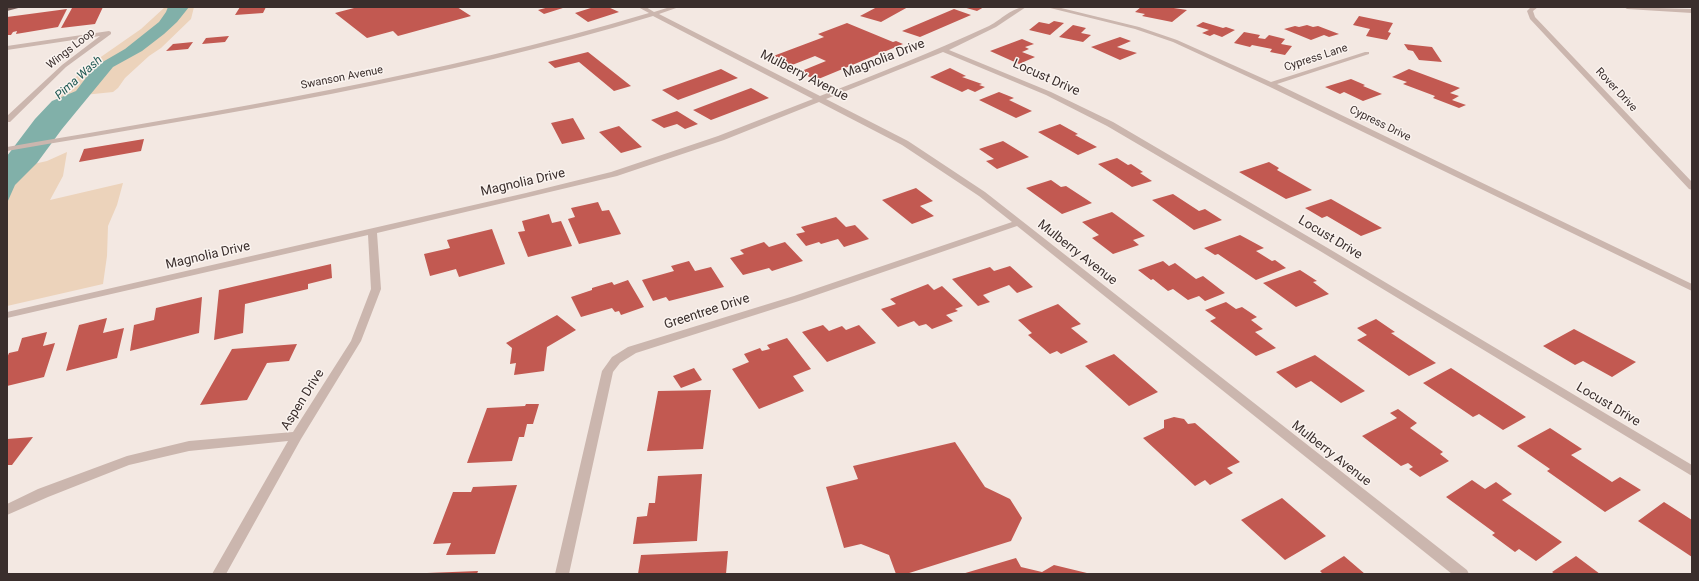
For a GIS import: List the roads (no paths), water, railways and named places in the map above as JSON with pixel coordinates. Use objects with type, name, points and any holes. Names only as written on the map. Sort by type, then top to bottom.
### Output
[{"type":"main road","points":[[7,9],[19,7]]},
{"type":"street","name":"Mulberry Avenue","points":[[641,7],[905,143],[943,167],[982,194],[1462,574]]},
{"type":"street","name":"Swanson Avenue","points":[[7,149],[280,101],[422,73],[558,41],[676,7]]},
{"type":"street","name":"Magnolia Drive","points":[[7,315],[614,174],[721,138],[943,50],[994,26],[1023,7]]},
{"type":"street","name":"Cypress Drive","points":[[1049,7],[1150,32],[1175,41],[1271,84],[1692,288]]},
{"type":"street","name":"Rover Drive","points":[[1535,7],[1530,12],[1532,18],[1692,187]]},
{"type":"street","points":[[1627,7],[1692,11]]},
{"type":"street","name":"Wings Loop","points":[[7,48],[110,33],[64,66],[7,120]]},
{"type":"street","name":"Locust Drive","points":[[943,50],[1030,85],[1083,109],[1110,124],[1323,249],[1692,471]]},
{"type":"street","name":"Cypress Lane","points":[[1271,84],[1367,54]]},
{"type":"street","name":"Greentree Drive","points":[[562,574],[608,371],[616,360],[632,350],[798,298],[1018,223]]},
{"type":"street","name":"Aspen Drive","points":[[219,574],[297,436],[356,341],[376,289],[372,231]]},
{"type":"street","points":[[7,510],[43,493],[127,461],[189,446],[297,436]]},
{"type":"water","points":[[168,7],[189,7],[177,22],[164,34],[142,51],[113,67],[62,129],[37,163],[15,185],[7,203],[7,156],[35,119],[52,101],[76,91],[94,67],[125,49],[159,22]]},
{"type":"water label","name":"Pima Wash","points":[[79,78]]}]
